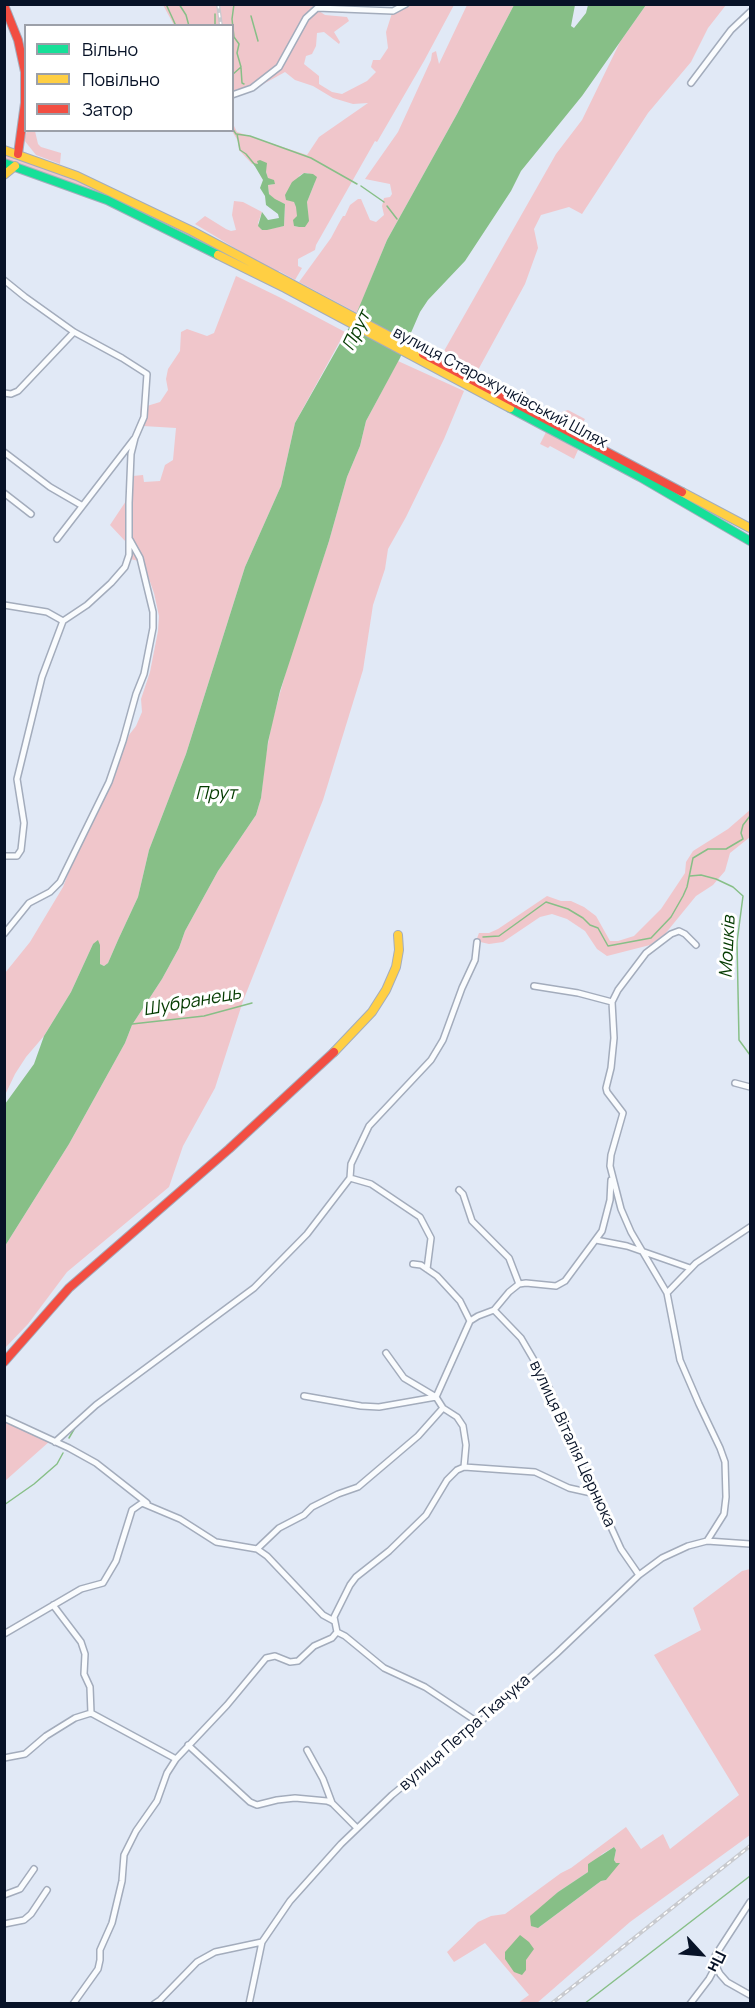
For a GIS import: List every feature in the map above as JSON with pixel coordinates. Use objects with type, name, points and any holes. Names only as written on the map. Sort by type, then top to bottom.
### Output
[{"type":"main road","points":[[4,5],[18,40],[24,68]]},
{"type":"main road","points":[[18,154],[24,110]]},
{"type":"main road","name":"вулиця Старожучківський Шлях","points":[[4,150],[111,191],[192,231],[288,286],[574,439],[750,528]]},
{"type":"main road","name":"вулиця Старожучківський Шлях","points":[[4,163],[107,200],[288,286]]},
{"type":"main road","points":[[4,175],[15,166]]},
{"type":"main road","points":[[107,200],[111,191]]},
{"type":"main road","name":"вулиця Старожучківський Шлях","points":[[574,439],[750,541]]},
{"type":"main road","points":[[4,1362],[69,1288],[229,1149],[352,1035],[372,1012],[386,990],[396,967],[399,950],[398,935]]},
{"type":"street","points":[[234,94],[252,88],[279,66],[306,18],[317,8],[393,11],[406,4]]},
{"type":"street","points":[[691,83],[732,30],[750,12]]},
{"type":"street","points":[[4,279],[74,332],[147,374],[144,417],[131,454],[129,555],[125,567],[87,605],[63,621],[42,677],[17,779],[24,823],[21,850],[16,856],[4,856]]},
{"type":"street","points":[[4,393],[10,394],[18,391],[74,332]]},
{"type":"street","points":[[57,539],[135,438]]},
{"type":"street","points":[[4,452],[50,487],[81,505]]},
{"type":"street","points":[[4,493],[31,514]]},
{"type":"street","points":[[4,934],[29,903],[50,892],[60,882],[109,782],[123,741],[144,674],[153,628],[153,612],[140,558],[129,539]]},
{"type":"street","points":[[4,605],[46,612],[63,621]]},
{"type":"street","points":[[696,945],[679,931],[671,934],[646,953],[618,990],[612,1002],[612,1058],[606,1088],[622,1113],[610,1166],[621,1209],[631,1232],[667,1293],[680,1360],[720,1448],[724,1462],[726,1489],[724,1514],[707,1541]]},
{"type":"street","points":[[55,1442],[102,1400],[254,1288],[307,1234],[350,1178],[351,1164],[369,1126],[431,1060],[443,1040],[475,960],[477,942]]},
{"type":"street","points":[[534,986],[578,993],[612,1002]]},
{"type":"street","points":[[735,1083],[750,1087]]},
{"type":"street","points":[[436,1397],[470,1321],[494,1310],[519,1284],[556,1286],[565,1281],[602,1231],[607,1215],[612,1175]]},
{"type":"street","points":[[350,1178],[371,1184],[420,1217],[431,1238],[427,1269]]},
{"type":"street","points":[[459,1190],[463,1194],[472,1221],[509,1258],[519,1284]]},
{"type":"street","points":[[667,1293],[690,1268],[750,1227]]},
{"type":"street","points":[[596,1240],[643,1251],[690,1268]]},
{"type":"street","points":[[413,1264],[421,1265],[437,1276],[460,1301],[470,1321]]},
{"type":"street","name":"вулиця Віталія Цернюка","points":[[494,1310],[521,1338],[542,1372],[559,1410],[572,1449],[621,1549],[639,1575]]},
{"type":"street","points":[[386,1353],[404,1378],[436,1397],[443,1408],[457,1417],[463,1426],[466,1445],[464,1467]]},
{"type":"street","points":[[304,1396],[379,1407],[436,1397]]},
{"type":"street","points":[[257,1549],[279,1528],[304,1515],[312,1507],[358,1487],[418,1436],[443,1408]]},
{"type":"street","points":[[4,1418],[96,1463],[148,1504],[216,1542],[257,1549],[267,1556],[323,1615],[334,1621]]},
{"type":"street","points":[[479,1723],[425,1687],[384,1668],[337,1632],[334,1621],[337,1609],[357,1577],[382,1557],[421,1519],[447,1480],[457,1470],[464,1467],[536,1472],[569,1488],[596,1494]]},
{"type":"street","points":[[4,1634],[81,1589],[103,1583],[116,1561],[132,1510],[142,1503],[148,1504]]},
{"type":"street","name":"вулиця Петра Ткачука","points":[[249,2004],[262,1942],[290,1901],[357,1828],[392,1795],[479,1723],[639,1575],[662,1558],[688,1546],[707,1541],[750,1544]]},
{"type":"street","points":[[53,1605],[81,1642],[85,1654],[84,1674],[90,1687],[91,1713]]},
{"type":"street","points":[[73,2004],[98,1969],[100,1950],[112,1923],[122,1881],[122,1865],[126,1849],[157,1801],[167,1773],[176,1759],[266,1658],[275,1656],[290,1662],[298,1661],[314,1646],[332,1638],[337,1632]]},
{"type":"street","points":[[4,1758],[25,1754],[46,1736],[75,1718],[91,1713],[176,1759]]},
{"type":"street","points":[[188,1745],[243,1797],[257,1805],[295,1798],[332,1803]]},
{"type":"street","points":[[307,1750],[323,1779],[332,1803],[357,1828]]},
{"type":"street","points":[[4,1895],[20,1889],[34,1869]]},
{"type":"street","points":[[4,1924],[24,1920],[31,1914],[47,1890]]},
{"type":"street","points":[[750,1902],[715,1956],[716,1966],[727,1982],[750,1995]]},
{"type":"street","points":[[154,2004],[197,1962],[215,1952],[262,1942]]},
{"type":"street","points":[[690,2004],[716,1966]]},
{"type":"shaded area","points":[[163,5],[319,5],[302,20],[319,11],[325,15],[347,17],[349,21],[334,32],[339,44],[324,32],[317,33],[316,46],[312,54],[306,56],[304,64],[319,76],[319,84],[332,92],[342,94],[367,81],[376,72],[371,67],[373,60],[380,60],[388,48],[386,32],[392,13],[409,5],[454,5],[315,250],[298,259],[298,266],[302,268],[295,280],[266,267],[195,224],[205,216],[226,229],[236,230],[232,215],[234,201],[243,202],[262,212],[258,223],[262,230],[284,226],[285,204],[275,200],[269,194],[268,185],[274,184],[268,179],[266,172],[259,164],[252,164],[239,150],[238,141],[233,132],[234,126],[237,132],[307,155],[319,137],[368,103],[353,104],[333,98],[313,86],[295,80],[285,72],[258,87],[260,81],[234,91],[234,24],[173,24]],"holes":[[[308,173],[315,182],[307,202],[308,217],[305,227],[294,226],[297,216],[297,207],[294,202],[299,176]]]},
{"type":"shaded area","points":[[467,5],[514,5],[387,240],[357,313],[299,282],[331,238],[350,205],[361,199],[370,220],[376,222],[384,215],[382,206],[384,198],[392,194],[390,184],[365,179],[398,132],[431,60],[432,53],[436,51],[439,64]]},
{"type":"shaded area","points":[[646,5],[726,5],[708,28],[691,62],[648,113],[582,214],[569,207],[541,215],[534,229],[538,248],[525,284],[478,370],[444,351],[556,154],[582,120],[620,42]]},
{"type":"shaded area","points":[[27,132],[35,132],[41,147],[61,153],[60,164],[36,155],[24,140]]},
{"type":"shaded area","points":[[4,153],[107,192],[106,195],[104,197],[5,160]]},
{"type":"shaded area","points":[[236,276],[345,332],[295,423],[281,486],[245,567],[186,754],[149,850],[138,897],[108,963],[104,966],[100,964],[100,945],[93,944],[71,992],[44,1036],[15,1074],[5,1095],[5,973],[30,942],[63,887],[109,787],[129,735],[142,712],[141,699],[150,672],[158,631],[159,616],[154,593],[143,562],[126,558],[126,542],[110,525],[126,501],[129,443],[140,421],[141,403],[147,406],[160,402],[168,390],[166,379],[168,369],[180,351],[181,332],[187,329],[207,336],[214,333]],"holes":[[[143,426],[176,428],[173,460],[165,465],[160,481],[144,482],[143,475],[133,476],[133,450]]]},
{"type":"shaded area","points":[[398,361],[464,391],[444,439],[388,549],[385,569],[373,605],[363,670],[323,800],[243,1001],[215,1088],[183,1146],[169,1187],[67,1272],[28,1324],[5,1348],[5,1246],[69,1144],[125,1043],[132,1025],[179,948],[185,931],[218,871],[256,815],[261,798],[272,722],[290,657],[329,541],[347,477],[360,446],[366,421]]},
{"type":"shaded area","points":[[568,410],[585,419],[580,428],[559,417],[562,412]]},
{"type":"shaded area","points":[[546,432],[578,450],[574,459],[550,446],[548,448],[540,444]]},
{"type":"shaded area","points":[[750,810],[750,837],[730,853],[725,871],[713,885],[696,896],[665,934],[650,945],[607,956],[597,949],[585,931],[567,919],[552,914],[540,917],[503,942],[489,944],[476,941],[479,933],[489,933],[498,929],[547,896],[561,901],[571,901],[584,907],[596,916],[610,941],[634,936],[661,909],[685,873],[686,862],[693,851],[728,829]]},
{"type":"shaded area","points":[[5,1414],[50,1441],[5,1481]]},
{"type":"shaded area","points":[[750,1569],[750,1835],[630,1922],[537,2003],[518,2003],[529,1995],[485,1943],[454,1962],[447,1952],[478,1922],[491,1916],[505,1914],[626,1827],[641,1849],[663,1834],[670,1849],[739,1795],[654,1655],[701,1630],[693,1608],[742,1571]],"holes":[[[614,1847],[616,1850],[614,1860],[616,1863],[606,1880],[601,1881],[538,1928],[548,1902],[558,1892],[588,1872],[602,1854]]]},
{"type":"water","name":"Прут","points":[[514,5],[575,5],[571,26],[574,28],[586,13],[588,5],[646,5],[582,96],[521,171],[511,191],[465,261],[428,300],[420,312],[400,358],[366,421],[360,446],[347,477],[329,541],[280,691],[268,742],[261,798],[256,815],[218,871],[185,931],[179,948],[132,1025],[125,1043],[69,1144],[5,1246],[5,1104],[34,1064],[44,1036],[71,992],[93,944],[98,940],[100,964],[104,966],[108,963],[138,897],[149,850],[186,754],[245,567],[281,486],[295,423],[355,317],[387,240]]},
{"type":"water","points":[[257,161],[267,163],[268,178],[274,180],[275,184],[268,185],[269,194],[285,204],[284,226],[267,230],[262,230],[258,226],[262,212],[268,220],[279,218],[278,214],[266,205],[265,196],[260,188],[263,180],[253,163],[258,164]]},
{"type":"water","points":[[304,173],[317,177],[307,202],[309,221],[305,227],[299,227],[294,226],[293,220],[297,216],[294,202],[286,200],[285,195],[292,182]]},
{"type":"water","points":[[614,1847],[616,1850],[614,1860],[620,1863],[606,1880],[601,1881],[538,1928],[531,1926],[530,1916],[558,1892],[588,1872],[588,1864]]},
{"type":"water","points":[[520,1935],[534,1949],[526,1960],[526,1970],[522,1975],[514,1972],[505,1959],[505,1952]]},
{"type":"waterway","points":[[166,4],[175,24]]},
{"type":"waterway","points":[[179,4],[188,24]]},
{"type":"waterway","points":[[233,24],[234,4]]},
{"type":"waterway","points":[[215,14],[215,24]]},
{"type":"waterway","points":[[251,16],[258,41]]},
{"type":"waterway","points":[[234,37],[239,44],[237,53],[241,67],[234,73]]},
{"type":"waterway","points":[[241,68],[244,84]]},
{"type":"waterway","points":[[234,131],[236,134],[250,136],[311,158],[357,184]]},
{"type":"waterway","points":[[237,134],[240,150],[255,165]]},
{"type":"waterway","points":[[361,186],[384,202]]},
{"type":"waterway","points":[[387,206],[397,219]]},
{"type":"waterway","name":"Шубранець","points":[[483,937],[499,936],[546,902],[568,909],[598,928],[608,946],[651,938],[671,917],[683,896],[693,858],[708,849],[726,849],[743,839],[741,833],[743,825],[750,816]]},
{"type":"waterway","name":"Мошків","points":[[690,876],[701,875],[716,879],[733,887],[743,896],[737,942],[739,1040],[750,1055]]},
{"type":"waterway","name":"Шубранець","points":[[132,1024],[204,1016],[252,1003]]},
{"type":"waterway","points":[[69,1438],[76,1426]]},
{"type":"waterway","points":[[4,1505],[57,1464],[63,1453]]},
{"type":"waterway","points":[[584,2004],[750,1876]]},
{"type":"railway","points":[[218,4],[221,24]]},
{"type":"railway","points":[[551,2004],[750,1846]]},
{"type":"traffic: fast","points":[[4,163],[107,200],[218,255]]},
{"type":"traffic: fast","points":[[510,408],[640,477],[750,541]]},
{"type":"traffic: slow","points":[[4,150],[77,176],[192,231],[423,354]]},
{"type":"traffic: slow","points":[[4,175],[15,166]]},
{"type":"traffic: slow","points":[[218,255],[285,288],[510,408]]},
{"type":"traffic: slow","points":[[682,492],[750,528]]},
{"type":"traffic: slow","points":[[334,1052],[372,1012],[386,990],[396,967],[399,950],[398,935]]},
{"type":"traffic: jam","points":[[4,5],[18,40],[24,67]]},
{"type":"traffic: jam","points":[[18,154],[24,110]]},
{"type":"traffic: jam","points":[[423,354],[682,492]]},
{"type":"traffic: jam","points":[[4,1362],[69,1288],[229,1149],[334,1052]]}]
